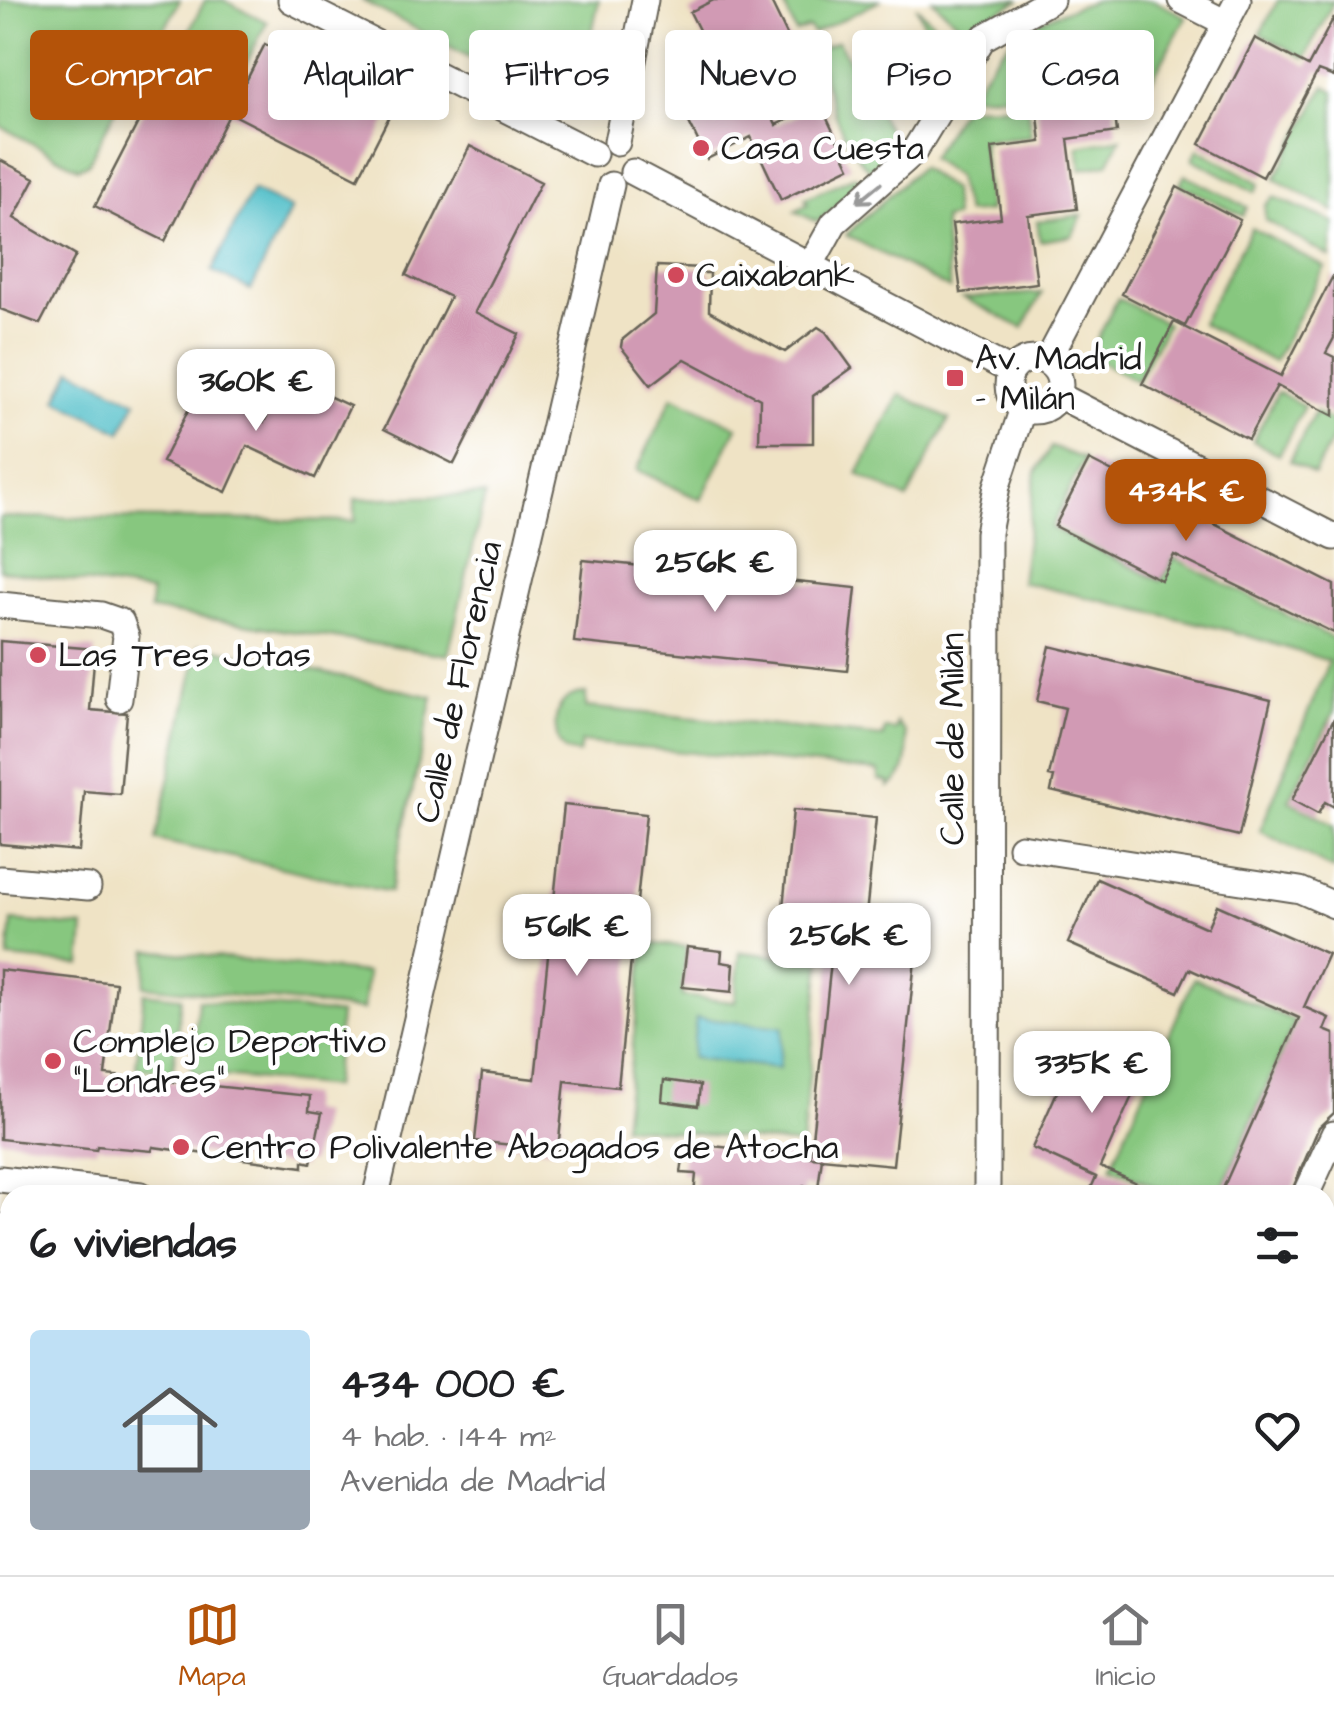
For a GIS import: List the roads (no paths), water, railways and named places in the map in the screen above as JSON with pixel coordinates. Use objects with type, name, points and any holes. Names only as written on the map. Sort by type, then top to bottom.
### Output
[{"type":"street","points":[[291,0],[606,148],[630,150],[622,179]]},
{"type":"street","points":[[645,0],[606,148],[592,170],[622,179],[810,266],[1011,371]]},
{"type":"street","points":[[810,266],[834,223],[913,153],[983,38],[1051,0]]},
{"type":"street","points":[[1181,0],[1226,23]]},
{"type":"street","points":[[1047,362],[1238,0]]},
{"type":"street","name":"Calle de Florencia","points":[[378,1185],[622,179]]},
{"type":"street","points":[[1027,359],[1047,362],[1059,376],[1058,396],[1043,410],[1022,408],[1009,393],[1011,371],[1027,359]]},
{"type":"street","points":[[1058,396],[1334,538]]},
{"type":"street","name":"Calle de Milán","points":[[987,1185],[988,533],[997,486],[1022,408]]},
{"type":"street","points":[[0,606],[101,615],[122,622],[126,636],[119,698]]},
{"type":"street","points":[[1021,846],[1280,886],[1334,906]]},
{"type":"street","points":[[0,879],[88,887]]},
{"type":"street","points":[[1311,1185],[1334,1134]]},
{"type":"street","points":[[0,1178],[58,1185]]},
{"type":"water","points":[[252,190],[291,209],[251,290],[212,271]]},
{"type":"water","points":[[72,369],[136,401],[121,432],[57,400]]},
{"type":"water","points":[[696,1018],[783,1027],[779,1068],[692,1058]]},
{"type":"place","name":"Casa Cuesta","points":[[701,148]]},
{"type":"place","name":"Caixabank","points":[[676,275]]},
{"type":"place","name":"Av. Madrid - Milán","points":[[955,378]]},
{"type":"place","name":"Las Tres Jotas","points":[[38,655]]},
{"type":"place","name":"Complejo Deportivo \"Londres\"","points":[[53,1061]]},
{"type":"place","name":"Centro Polivalente Abogados de Atocha","points":[[181,1147]]}]
